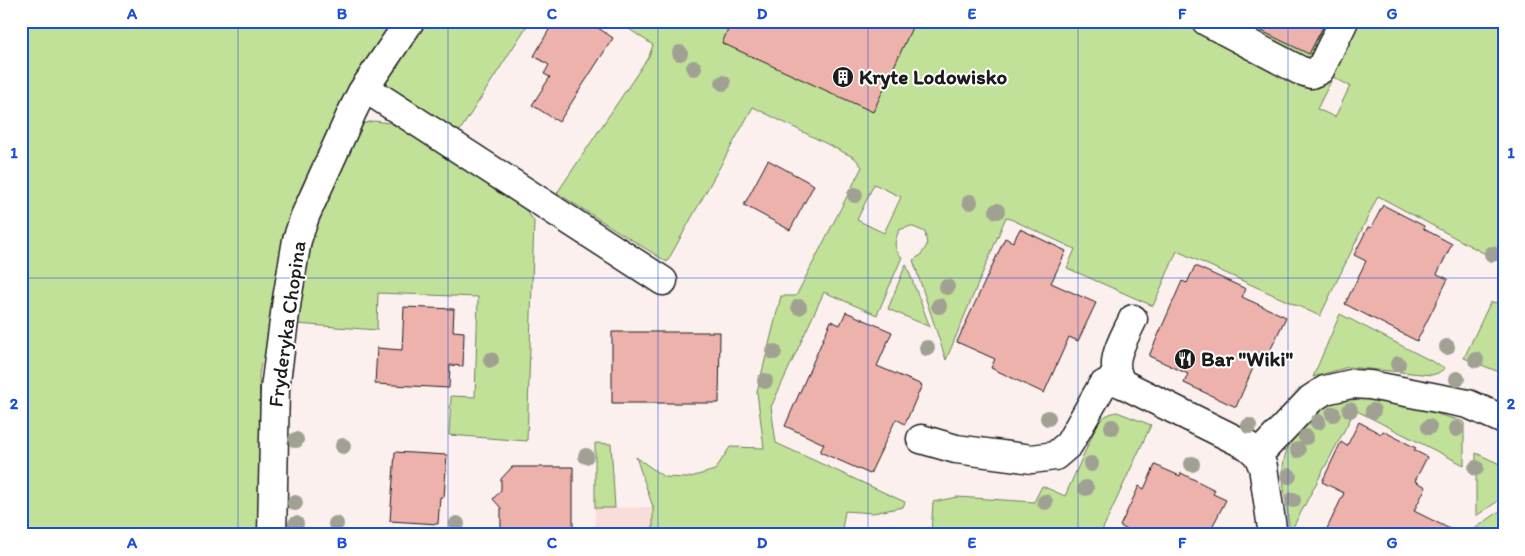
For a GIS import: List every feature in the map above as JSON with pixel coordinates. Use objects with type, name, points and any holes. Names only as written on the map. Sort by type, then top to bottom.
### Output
[{"type":"lane","name":"Fryderyka Chopina","points":[[272,535],[275,388],[292,267],[305,216],[340,137],[365,88],[410,21]]},
{"type":"lane","points":[[1206,21],[1298,70],[1311,74],[1320,70],[1344,21]]},
{"type":"lane","points":[[365,88],[663,281]]},
{"type":"lane","points":[[1123,384],[1118,378],[1115,368],[1116,358],[1133,319]]},
{"type":"lane","points":[[921,439],[956,449],[1032,459],[1055,456],[1068,444],[1102,386],[1108,381],[1115,381],[1248,446],[1258,455],[1263,467],[1273,535]]},
{"type":"lane","points":[[1258,455],[1311,399],[1325,390],[1351,384],[1370,385],[1468,404],[1504,420]]},
{"type":"shaded area","points":[[653,507],[653,535],[595,535],[595,508]]},
{"type":"green space","points":[[21,21],[400,21],[336,116],[301,188],[277,276],[273,351],[261,363],[259,375],[264,535],[21,535]]},
{"type":"green space","points":[[423,21],[530,21],[459,132],[382,85]]},
{"type":"green space","points":[[617,21],[1474,21],[1479,24],[1504,26],[1504,152],[1502,152],[1502,172],[1504,172],[1504,256],[1500,262],[1378,196],[1320,316],[1177,251],[1153,306],[1067,268],[1075,249],[1006,217],[946,360],[913,260],[921,255],[927,245],[925,232],[911,226],[899,230],[896,248],[902,257],[877,315],[824,292],[771,407],[776,443],[905,502],[903,507],[873,513],[845,511],[841,535],[653,535],[653,507],[636,457],[664,477],[687,478],[715,470],[730,447],[764,448],[757,392],[781,296],[796,296],[862,167],[855,158],[753,107],[667,262],[557,193],[649,56],[653,45]],"holes":[[[1333,77],[1350,86],[1335,117],[1317,109]],[[874,184],[901,197],[884,233],[857,220]]]},
{"type":"green space","points":[[374,121],[390,123],[405,129],[514,194],[534,221],[527,441],[449,435],[451,396],[475,397],[478,297],[378,293],[377,330],[296,324],[305,240],[361,124]]},
{"type":"green space","points":[[906,264],[930,327],[888,309]]},
{"type":"green space","points":[[1497,302],[1504,305],[1504,374],[1464,358],[1490,303]]},
{"type":"green space","points":[[1340,314],[1445,368],[1432,375],[1348,367],[1313,377]]},
{"type":"green space","points":[[1360,399],[1401,403],[1464,422],[1464,465],[1355,410],[1290,533],[1283,472],[1286,451],[1291,441],[1304,424],[1320,410],[1329,405]]},
{"type":"green space","points":[[1117,412],[1151,425],[1100,535],[931,535],[933,502],[957,497],[1034,502],[1042,486],[1065,496],[1096,427],[1105,417]]},
{"type":"green space","points":[[595,443],[611,444],[615,508],[595,508]]},
{"type":"green space","points":[[1476,453],[1504,466],[1504,497],[1476,516]]},
{"type":"green space","points":[[1504,508],[1504,535],[1469,535],[1469,533]]},
{"type":"building","points":[[554,21],[588,21],[613,38],[559,122],[532,105],[550,77],[544,74],[549,65],[534,56]]},
{"type":"building","name":"Kryte Lodowisko","points":[[732,21],[915,21],[873,112],[722,43]]},
{"type":"building","points":[[1241,21],[1326,21],[1309,54]]},
{"type":"building","points":[[768,160],[814,185],[790,230],[744,205]]},
{"type":"building","points":[[1383,205],[1424,226],[1424,229],[1452,244],[1437,274],[1448,279],[1417,341],[1345,304],[1366,261],[1354,255],[1368,227],[1371,228]]},
{"type":"building","points":[[1020,229],[1066,251],[1051,283],[1096,303],[1078,341],[1069,337],[1044,393],[991,368],[995,359],[957,342],[1005,238],[1013,242]]},
{"type":"building","points":[[1195,266],[1246,289],[1242,297],[1286,317],[1268,355],[1260,352],[1236,407],[1184,383],[1188,374],[1149,356],[1182,281],[1187,283]]},
{"type":"building","points":[[404,307],[454,309],[453,331],[464,332],[463,366],[450,365],[449,388],[375,384],[377,348],[402,350]]},
{"type":"building","points":[[846,312],[892,332],[877,366],[922,385],[905,424],[896,419],[870,474],[820,452],[824,444],[785,426],[831,321],[840,325]]},
{"type":"building","points":[[612,332],[720,332],[719,403],[612,403]]},
{"type":"building","points":[[1359,422],[1381,434],[1383,431],[1416,448],[1414,450],[1427,457],[1415,481],[1426,487],[1414,511],[1462,535],[1324,535],[1344,493],[1322,482],[1341,442],[1347,446]]},
{"type":"building","points":[[395,452],[447,455],[444,497],[440,497],[438,524],[390,521]]},
{"type":"building","points":[[1155,465],[1180,476],[1181,473],[1215,490],[1213,494],[1226,500],[1208,535],[1137,535],[1120,526],[1139,486],[1144,489]]},
{"type":"building","points":[[512,467],[573,467],[573,535],[501,535],[501,508],[493,499],[501,490],[501,479]]},
{"type":"place","name":"Kryte Lodowisko","points":[[843,77]]},
{"type":"place","name":"Bar \"Wiki\"","points":[[1185,359]]}]
